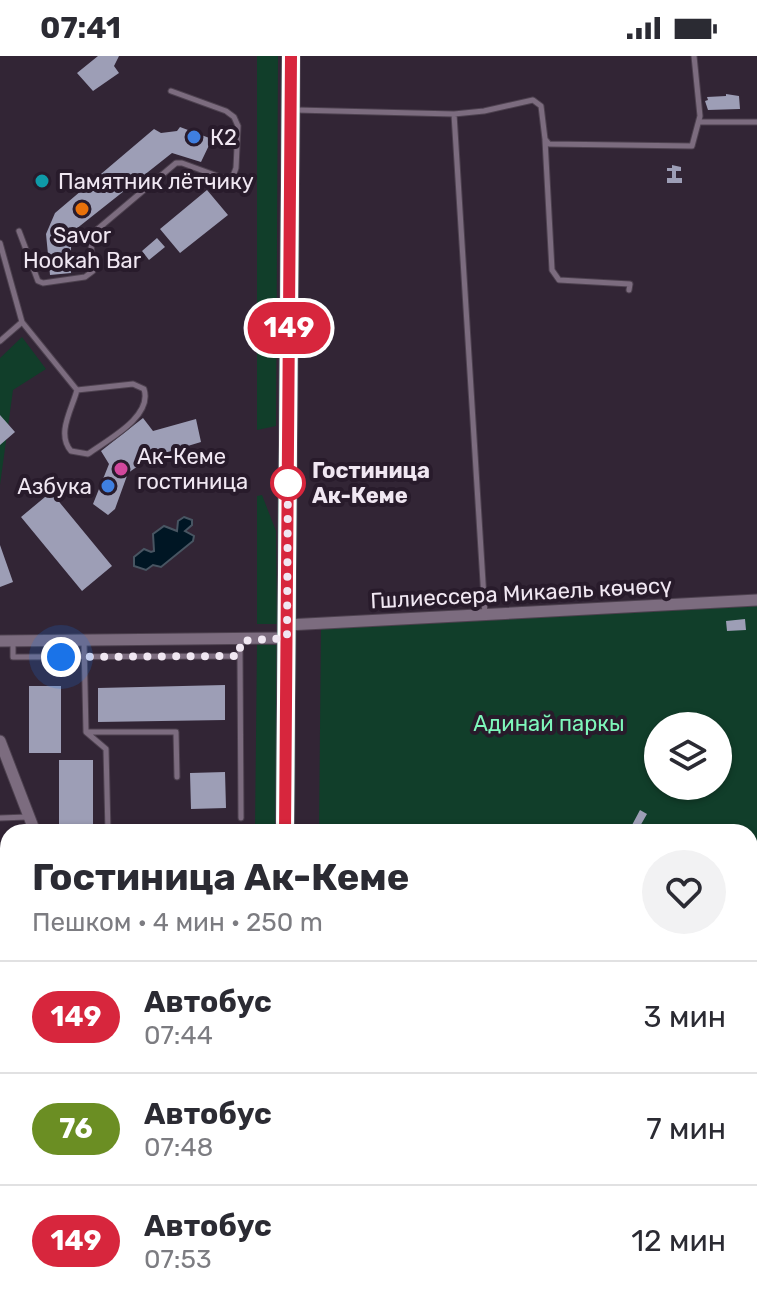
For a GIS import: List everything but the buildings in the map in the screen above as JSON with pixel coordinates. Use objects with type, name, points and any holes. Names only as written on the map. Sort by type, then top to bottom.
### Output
[{"type":"main road","points":[[285,824],[291,56]]},
{"type":"street","name":"Гшлиессера Микаель көчөсү","points":[[6,641],[240,641],[287,631],[485,615],[757,600]]},
{"type":"street","points":[[0,741],[32,824]]},
{"type":"lane","points":[[545,139],[549,144],[588,147],[692,146],[699,122],[694,56]]},
{"type":"lane","points":[[19,231],[38,281],[43,283],[85,277],[93,271],[93,233],[176,163],[223,178],[233,176],[238,126],[234,117],[226,111],[171,91]]},
{"type":"lane","points":[[291,110],[454,114],[533,100],[541,106],[545,139],[552,270],[559,280],[630,284],[629,290]]},
{"type":"lane","points":[[454,114],[485,615]]},
{"type":"lane","points":[[699,122],[757,122]]},
{"type":"lane","points":[[0,243],[22,322],[77,390]]},
{"type":"lane","points":[[0,341],[22,322]]},
{"type":"lane","points":[[133,384],[144,389],[146,405],[141,415],[88,454],[78,455],[63,439],[77,390],[133,384]]},
{"type":"lane","points":[[6,641],[13,657],[240,656]]},
{"type":"lane","points":[[84,641],[86,732],[106,749],[108,824]]},
{"type":"lane","points":[[240,641],[241,818]]},
{"type":"lane","points":[[86,732],[176,732],[177,777]]},
{"type":"lane","points":[[0,818],[29,817]]},
{"type":"green space","points":[[257,56],[278,56],[276,426],[257,430]]},
{"type":"green space","points":[[22,337],[46,369],[13,390],[0,485],[0,358]]},
{"type":"green space","points":[[262,495],[276,531],[277,624],[257,624],[257,496]]},
{"type":"green space","name":"Адинай паркы","points":[[757,603],[757,824],[319,824],[321,627]]},
{"type":"green space","points":[[257,644],[278,645],[276,824],[255,824]]},
{"type":"water","points":[[184,517],[192,520],[192,525],[185,531],[194,536],[193,541],[161,567],[153,565],[146,570],[134,566],[134,557],[144,549],[154,551],[153,534],[164,526],[177,531],[178,521]]},
{"type":"bus line","name":"149","points":[[285,824],[291,56]]},
{"type":"place","name":"К2","points":[[194,137]]},
{"type":"place","name":"Памятник лётчику","points":[[42,181]]},
{"type":"place","name":"Savor Hookah Bar","points":[[82,209]]},
{"type":"place","name":"Ак-Кеме гостиница","points":[[121,469]]},
{"type":"place","name":"Гостиница Ак-Кеме","points":[[288,483]]},
{"type":"place","name":"Азбука","points":[[108,486]]},
{"type":"route","points":[[61,657],[240,656],[240,641],[287,638],[288,473],[288,483]]}]
